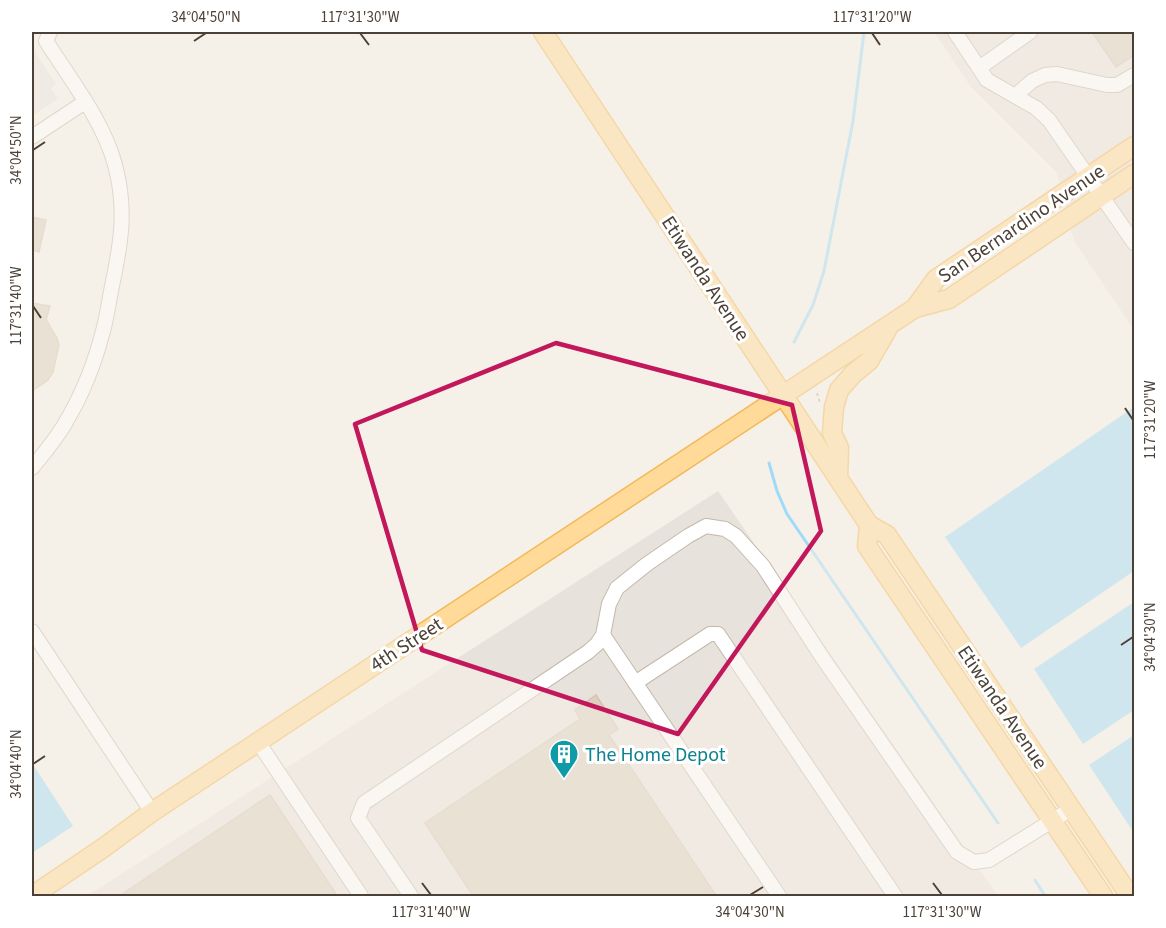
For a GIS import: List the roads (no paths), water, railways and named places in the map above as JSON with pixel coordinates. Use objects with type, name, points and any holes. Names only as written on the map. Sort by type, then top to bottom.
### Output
[{"type":"main road","name":"Etiwanda Avenue","points":[[543,32],[869,525],[887,535],[1130,897]]},
{"type":"main road","name":"San Bernardino Avenue","points":[[915,308],[936,279],[1134,146]]},
{"type":"main road","name":"San Bernardino Avenue","points":[[784,396],[915,308],[949,299],[1134,174]]},
{"type":"main road","points":[[838,478],[839,448],[832,433],[836,398],[839,390],[853,374],[869,361],[891,324]]},
{"type":"main road","name":"4th Street","points":[[32,896],[152,812],[784,396]]},
{"type":"main road","name":"Etiwanda Avenue","points":[[869,525],[867,546],[1103,897]]},
{"type":"lane","points":[[32,468],[67,421],[93,364],[103,329],[120,247],[123,213],[115,163],[99,123],[46,41],[50,32]]},
{"type":"lane","points":[[955,32],[987,80],[1036,108],[1049,120],[1133,237]]},
{"type":"lane","points":[[979,68],[1030,32]]},
{"type":"lane","points":[[1016,96],[1032,81],[1045,75],[1057,74],[1107,85],[1117,85],[1134,75]]},
{"type":"lane","points":[[32,137],[85,102]]},
{"type":"lane","points":[[411,897],[358,818],[364,803],[588,652],[603,635],[609,603],[617,588],[647,564],[706,526],[725,529],[736,536],[763,566],[822,657],[957,852],[974,862],[989,860],[1071,808]]},
{"type":"lane","points":[[32,631],[152,812]]},
{"type":"lane","points":[[635,683],[710,634],[718,634],[895,897]]},
{"type":"lane","points":[[603,635],[779,897]]},
{"type":"lane","points":[[258,742],[362,897]]},
{"type":"water","points":[[1134,407],[1134,571],[1021,648],[945,537]]},
{"type":"water","points":[[1134,602],[1134,710],[1083,744],[1034,669]]},
{"type":"water","points":[[1134,735],[1134,833],[1089,765]]},
{"type":"water","points":[[32,763],[73,826],[32,853]]},
{"type":"waterway","points":[[794,342],[813,305],[824,271],[853,121],[864,32]]},
{"type":"waterway","points":[[769,463],[787,514],[998,823]]},
{"type":"waterway","points":[[1035,880],[1045,896]]},
{"type":"place","name":"The Home Depot","points":[[564,780]]}]
